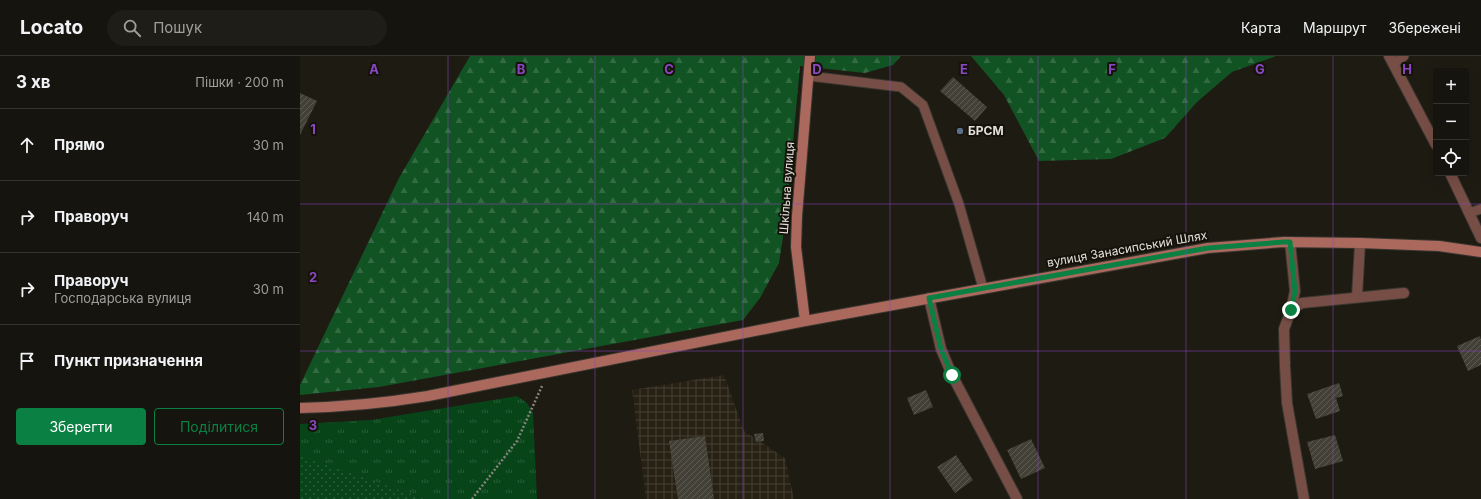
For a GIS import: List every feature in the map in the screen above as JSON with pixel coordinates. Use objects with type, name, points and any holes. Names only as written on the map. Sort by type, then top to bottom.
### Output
[{"type":"main road","name":"Шкільна вулиця","points":[[805,321],[796,247],[797,216],[810,56]]},
{"type":"main road","name":"вулиця Занасипський Шлях","points":[[300,408],[339,407],[390,402],[428,396],[805,321],[1208,248],[1290,242],[1360,243],[1439,246],[1481,252]]},
{"type":"street","points":[[1391,60],[1433,140]]},
{"type":"street","points":[[1451,176],[1481,238]]},
{"type":"street","points":[[1290,242],[1295,291],[1291,310],[1284,329],[1286,395],[1304,499]]},
{"type":"street","points":[[1357,297],[1360,243]]},
{"type":"street","points":[[1291,310],[1302,303],[1404,293]]},
{"type":"street","points":[[929,298],[941,349],[952,375],[1017,499]]},
{"type":"lane","points":[[1391,60],[1404,56]]},
{"type":"lane","points":[[809,76],[901,87],[922,105],[959,204],[983,288]]},
{"type":"lane","points":[[1469,212],[1481,209]]},
{"type":"path","points":[[472,499],[517,441],[549,372]]},
{"type":"shaded area","points":[[724,375],[744,431],[785,458],[794,499],[646,499],[632,390]]},
{"type":"green space","points":[[470,56],[901,56],[893,65],[865,73],[800,66],[786,218],[779,263],[760,298],[743,320],[379,387],[300,395],[300,385],[399,178]]},
{"type":"green space","points":[[971,56],[1276,56],[1232,72],[1197,102],[1165,138],[1111,159],[1039,161],[1004,95]]},
{"type":"green space","points":[[517,396],[527,403],[533,413],[537,499],[425,499],[300,456],[300,424],[371,420]]},
{"type":"green space","points":[[300,456],[302,456],[425,499],[300,499]]},
{"type":"building","points":[[953,77],[987,107],[975,121],[940,91]]},
{"type":"building","points":[[300,93],[317,101],[300,135]]},
{"type":"building","points":[[1480,336],[1481,365],[1468,371],[1457,346]]},
{"type":"building","points":[[1339,383],[1343,396],[1336,398],[1340,411],[1316,419],[1307,394]]},
{"type":"building","points":[[926,390],[933,407],[914,415],[907,398]]},
{"type":"building","points":[[763,433],[764,441],[756,442],[754,434]]},
{"type":"building","points":[[1335,435],[1343,461],[1315,469],[1307,442]]},
{"type":"building","points":[[705,436],[714,499],[678,499],[669,441]]},
{"type":"building","points":[[1031,439],[1045,468],[1021,479],[1007,450]]},
{"type":"building","points":[[956,455],[973,480],[955,493],[937,467]]},
{"type":"place","name":"БРСМ","points":[[960,131]]},
{"type":"route","points":[[952,375],[941,349],[929,298],[1208,248],[1290,242],[1295,291],[1291,310]]}]
